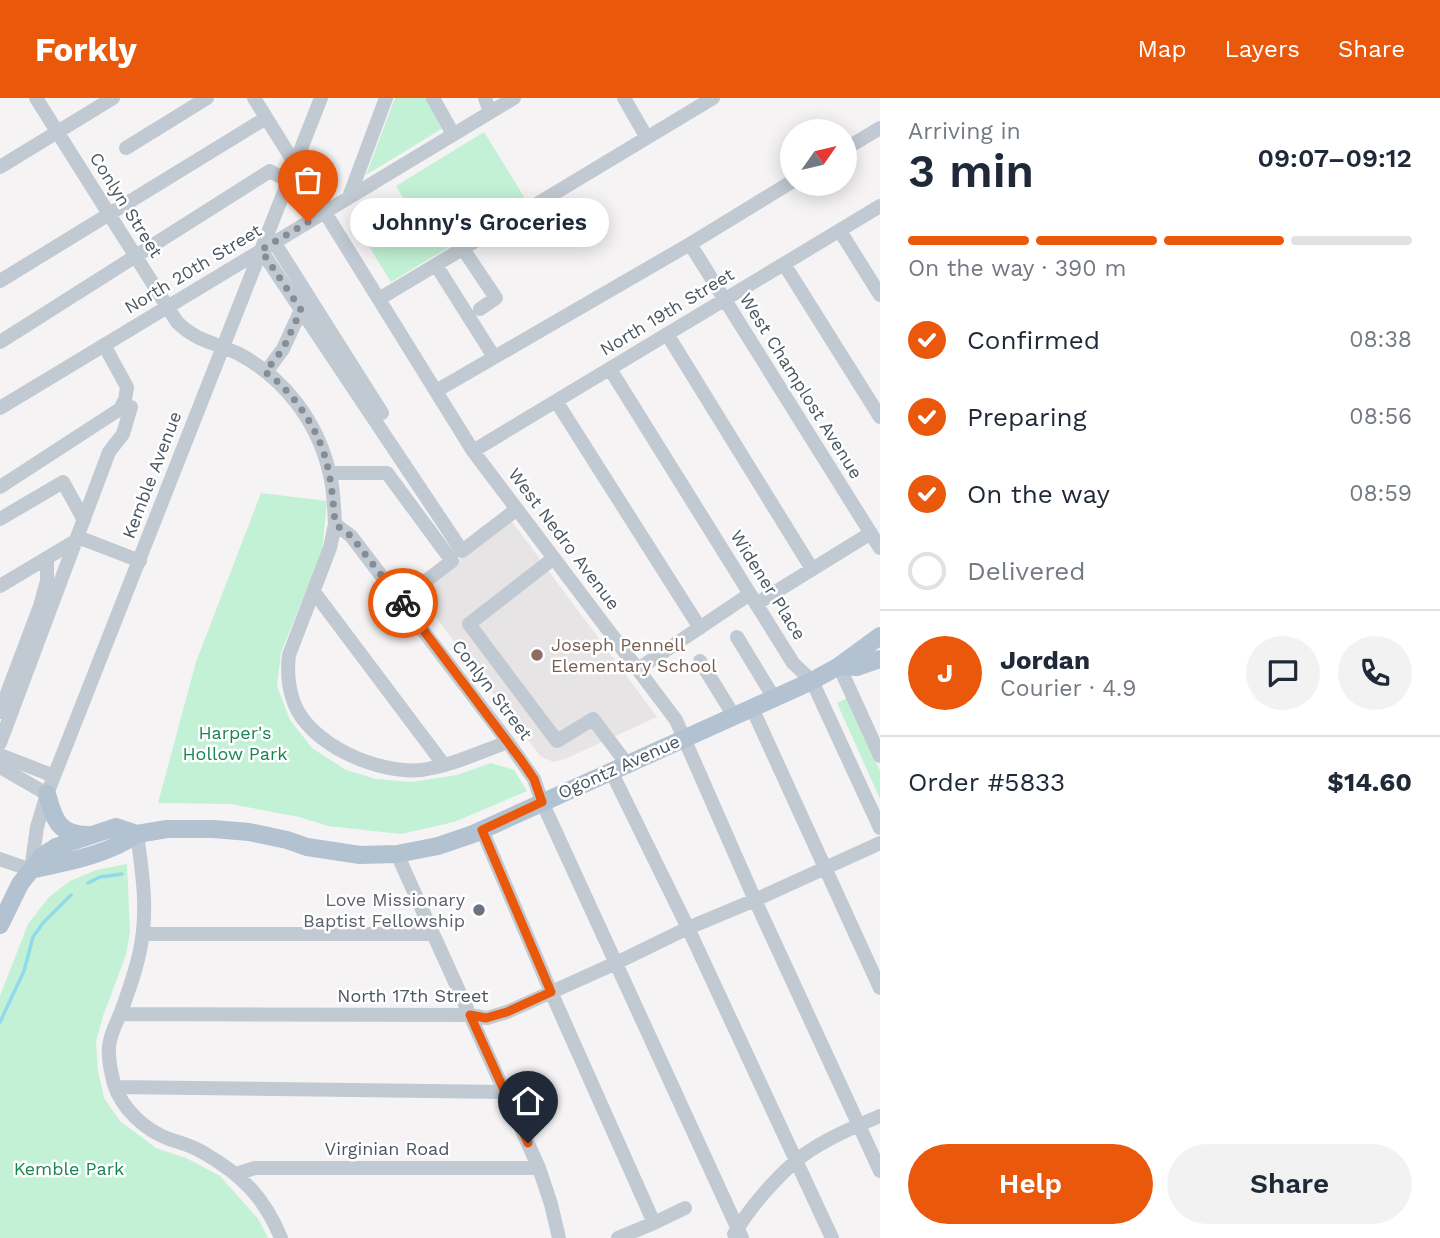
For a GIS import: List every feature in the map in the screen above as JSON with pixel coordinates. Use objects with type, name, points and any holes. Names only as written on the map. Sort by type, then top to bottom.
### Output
[{"type":"main road","name":"Ogontz Avenue","points":[[31,870],[124,843],[137,834],[167,829],[249,832],[360,855],[397,854],[438,846],[482,830],[812,681],[839,666],[880,636]]},
{"type":"main road","points":[[839,666],[857,667],[880,659]]},
{"type":"main road","points":[[47,794],[52,811],[62,828],[78,835],[88,835]]},
{"type":"main road","name":"Ogontz Avenue","points":[[0,925],[12,899],[42,856],[56,847],[116,827],[137,834]]},
{"type":"street","name":"Conlyn Street","points":[[36,98],[177,322],[195,337],[241,355],[287,391],[315,430],[330,473],[335,524],[351,536],[401,600],[534,779],[737,1235]]},
{"type":"street","points":[[0,167],[113,98]]},
{"type":"street","points":[[126,148],[207,98]]},
{"type":"street","name":"West Nedro Avenue","points":[[254,98],[473,451],[676,720],[755,900],[880,1171]]},
{"type":"street","name":"Kemble Avenue","points":[[31,870],[37,827],[47,794],[321,98]]},
{"type":"street","points":[[349,197],[386,98]]},
{"type":"street","points":[[433,98],[453,134]]},
{"type":"street","points":[[485,98],[490,112]]},
{"type":"street","name":"North 20th Street","points":[[0,408],[514,98]]},
{"type":"street","points":[[624,98],[646,138]]},
{"type":"street","points":[[379,299],[713,98]]},
{"type":"street","points":[[0,281],[266,118]]},
{"type":"street","points":[[858,141],[880,128]]},
{"type":"street","points":[[0,342],[270,171],[288,181]]},
{"type":"street","points":[[436,391],[780,189]]},
{"type":"street","name":"North 19th Street","points":[[473,451],[880,206]]},
{"type":"street","points":[[840,230],[880,295]]},
{"type":"street","points":[[274,242],[382,413]]},
{"type":"street","name":"West Champlost Avenue","points":[[690,244],[880,548]]},
{"type":"street","points":[[463,249],[496,298],[480,309]]},
{"type":"street","points":[[261,250],[462,551],[517,509]]},
{"type":"street","points":[[784,264],[880,417]]},
{"type":"street","points":[[436,265],[494,357]]},
{"type":"street","points":[[265,372],[283,349],[301,310]]},
{"type":"street","points":[[667,334],[812,569]]},
{"type":"street","points":[[0,486],[121,409],[127,387],[104,345]]},
{"type":"street","name":"Widener Place","points":[[610,369],[793,663],[812,681],[880,828]]},
{"type":"street","points":[[556,401],[700,628]]},
{"type":"street","points":[[0,743],[109,452],[123,434],[131,407]]},
{"type":"street","points":[[330,473],[387,473],[452,561],[401,600]]},
{"type":"street","points":[[0,519],[63,482],[85,520]]},
{"type":"street","points":[[335,524],[330,548],[289,655],[289,681],[295,704],[309,726],[332,745],[359,760],[404,771],[444,765],[508,742]]},
{"type":"street","points":[[638,669],[700,628],[812,569],[871,533]]},
{"type":"street","points":[[0,586],[77,540],[83,539],[140,561]]},
{"type":"street","points":[[0,712],[40,606],[47,581],[47,558]]},
{"type":"street","points":[[554,558],[469,624],[557,741],[593,719],[619,767],[688,928],[832,1238]]},
{"type":"street","points":[[314,592],[444,765]]},
{"type":"street","points":[[737,637],[774,698]]},
{"type":"street","points":[[700,661],[734,716]]},
{"type":"street","points":[[839,666],[880,756]]},
{"type":"street","points":[[752,708],[880,988]]},
{"type":"street","points":[[0,755],[54,776]]},
{"type":"street","points":[[0,767],[47,794]]},
{"type":"street","points":[[482,830],[654,1223]]},
{"type":"street","points":[[137,834],[145,896],[143,934],[135,971],[109,1046],[115,1087],[135,1118],[168,1139],[201,1151],[250,1186],[267,1210],[281,1238]]},
{"type":"street","name":"North 17th Street","points":[[120,1014],[470,1015],[486,1018],[507,1012],[880,843]]},
{"type":"street","points":[[397,854],[539,1168],[559,1238]]},
{"type":"street","points":[[0,859],[31,870]]},
{"type":"street","points":[[143,934],[433,934]]},
{"type":"street","points":[[115,1087],[506,1092]]},
{"type":"street","points":[[737,1235],[763,1194],[797,1161],[818,1146],[880,1116]]},
{"type":"street","name":"Virginian Road","points":[[236,1174],[255,1168],[539,1168]]},
{"type":"street","points":[[618,1238],[685,1208]]},
{"type":"shaded area","name":"Joseph Pennell Elementary School","points":[[510,519],[657,717],[554,762],[541,757],[417,592]]},
{"type":"green space","points":[[395,98],[426,98],[443,128],[366,175]]},
{"type":"green space","points":[[484,132],[526,200],[391,282],[362,235],[408,206],[396,186]]},
{"type":"green space","name":"Harper's Hollow Park","points":[[261,493],[327,501],[322,553],[281,652],[277,686],[290,720],[312,748],[346,770],[376,779],[412,782],[457,775],[491,763],[514,770],[527,791],[454,822],[401,834],[328,826],[299,817],[231,804],[158,803],[196,662]]},
{"type":"green space","points":[[847,698],[880,771],[880,799],[837,703]]},
{"type":"green space","name":"Kemble Park","points":[[127,864],[130,932],[126,955],[96,1042],[98,1071],[104,1098],[120,1121],[156,1148],[186,1158],[220,1176],[259,1220],[268,1238],[0,1238],[0,996],[28,924],[49,897],[70,881],[96,870]]},
{"type":"waterway","points":[[88,883],[100,877],[122,874]]},
{"type":"waterway","points":[[0,1022],[24,971],[33,937],[71,895]]},
{"type":"way so far","points":[[308,222],[261,250],[301,310],[283,349],[265,372],[287,391],[315,430],[330,473],[335,524],[351,536],[403,603]]},
{"type":"place","name":"Johnny's Groceries","points":[[308,222]]},
{"type":"place","name":"Joseph Pennell Elementary School","points":[[537,655]]},
{"type":"place","name":"Love Missionary Baptist Fellowship","points":[[479,910]]},
{"type":"route","points":[[403,603],[521,760],[534,779],[542,802],[482,830],[551,992],[507,1012],[486,1018],[470,1015],[528,1143]]}]
